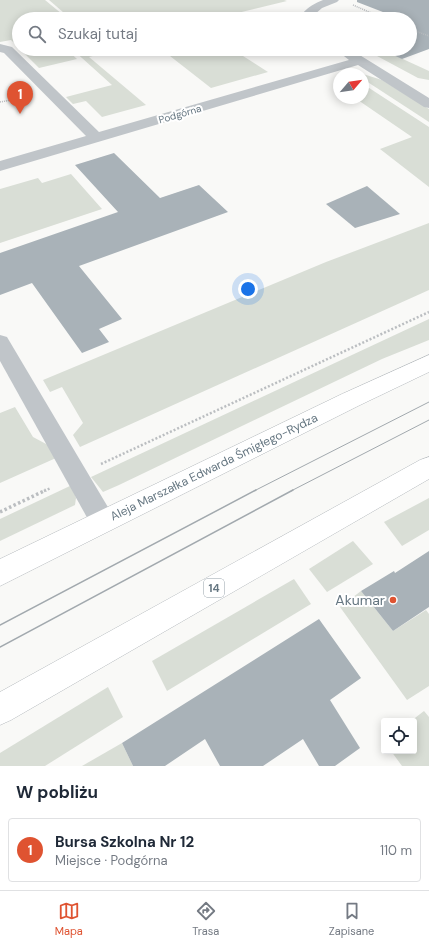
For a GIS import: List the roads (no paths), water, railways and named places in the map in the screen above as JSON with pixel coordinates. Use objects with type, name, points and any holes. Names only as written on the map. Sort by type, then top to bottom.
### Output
[{"type":"main road","name":"Aleja Marszałka Edwarda Śmigłego-Rydza","points":[[0,573],[350,400],[429,363]]},
{"type":"main road","name":"14","points":[[0,709],[429,467]]},
{"type":"street","points":[[310,12],[318,6],[333,0]]},
{"type":"street","points":[[0,48],[8,50],[12,54]]},
{"type":"street","points":[[14,56],[96,138]]},
{"type":"street","points":[[352,56],[429,104]]},
{"type":"street","name":"Podgórna","points":[[0,166],[359,61]]},
{"type":"street","points":[[0,342],[103,522]]},
{"type":"tram line","points":[[254,491],[429,402]]},
{"type":"tram line","points":[[291,491],[429,420]]},
{"type":"tram line","points":[[0,625],[256,490]]},
{"type":"tram line","points":[[0,647],[293,490]]},
{"type":"place","name":"Bursa Szkolna Nr 12","points":[[20,114]]},
{"type":"place","name":"Akumar","points":[[393,600]]}]
